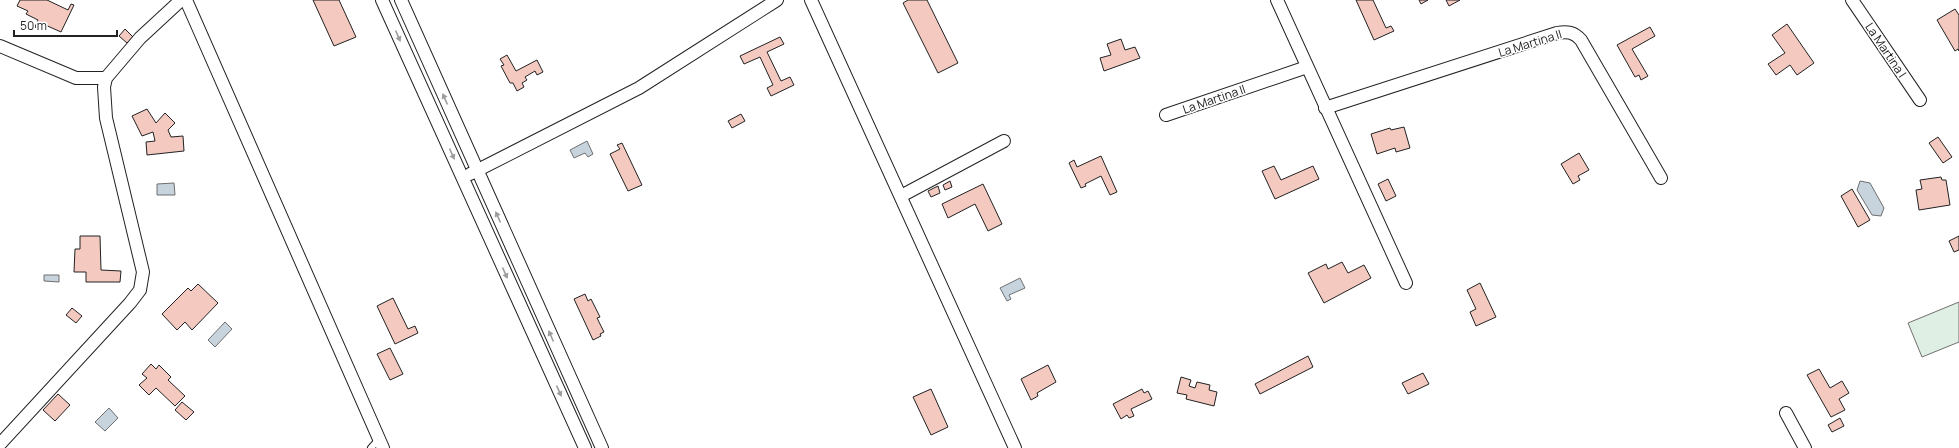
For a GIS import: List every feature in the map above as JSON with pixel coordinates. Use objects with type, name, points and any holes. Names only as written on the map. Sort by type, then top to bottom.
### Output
[{"type":"street","points":[[0,444],[130,303],[142,284],[142,266],[105,113],[104,96],[106,78],[140,38],[181,0]]},
{"type":"street","points":[[186,0],[381,443]]},
{"type":"street","points":[[382,0],[585,448]]},
{"type":"street","points":[[401,0],[602,448]]},
{"type":"street","points":[[463,178],[640,88],[776,0]]},
{"type":"street","points":[[811,0],[1015,448]]},
{"type":"street","points":[[1277,0],[1406,283]]},
{"type":"street","name":"La Martina I","points":[[1852,0],[1920,100]]},
{"type":"street","name":"La Martina II","points":[[1325,108],[1567,32],[1577,36],[1581,40],[1661,178]]},
{"type":"street","points":[[0,46],[76,78],[106,78]]},
{"type":"street","name":"La Martina II","points":[[1166,115],[1307,67]]},
{"type":"street","points":[[901,196],[1004,142]]},
{"type":"street","points":[[1786,413],[1805,448]]},
{"type":"lane","points":[[371,448],[381,443]]},
{"type":"green space","points":[[1959,302],[1959,342],[1922,357],[1908,323]]},
{"type":"shaded area","points":[[587,141],[593,154],[588,157],[585,153],[574,158],[570,150]]},
{"type":"shaded area","points":[[1860,181],[1870,183],[1884,208],[1881,216],[1872,215],[1857,190]]},
{"type":"shaded area","points":[[174,183],[175,195],[157,195],[157,184]]},
{"type":"shaded area","points":[[44,275],[59,275],[59,282],[44,281]]},
{"type":"shaded area","points":[[1020,278],[1025,288],[1009,295],[1011,299],[1007,301],[1000,288]]},
{"type":"shaded area","points":[[225,322],[232,329],[215,347],[208,340]]},
{"type":"shaded area","points":[[109,408],[118,418],[105,431],[95,422]]},
{"type":"building","points":[[20,0],[47,0],[68,10],[71,4],[74,5],[61,32],[43,24],[41,30],[35,27],[38,20],[26,14],[28,11],[17,6]]},
{"type":"building","points":[[313,0],[339,0],[356,37],[334,46]]},
{"type":"building","points":[[908,0],[927,0],[958,63],[938,73],[903,3]]},
{"type":"building","points":[[1356,0],[1373,0],[1386,28],[1391,26],[1394,31],[1374,40]]},
{"type":"building","points":[[1419,0],[1428,0],[1421,4]]},
{"type":"building","points":[[1446,0],[1460,0],[1449,6]]},
{"type":"building","points":[[1955,9],[1959,15],[1959,51],[1958,49],[1955,51],[1937,20]]},
{"type":"building","points":[[1787,24],[1814,63],[1797,75],[1790,65],[1776,75],[1768,64],[1785,53],[1772,35]]},
{"type":"building","points":[[1650,27],[1655,36],[1632,49],[1648,76],[1641,80],[1639,75],[1635,77],[1617,45]]},
{"type":"building","points":[[125,29],[133,37],[127,43],[119,36]]},
{"type":"building","points":[[780,37],[784,44],[767,52],[781,81],[790,77],[794,85],[771,96],[767,88],[773,85],[760,57],[744,64],[740,56]]},
{"type":"building","points":[[1121,39],[1125,50],[1135,47],[1140,58],[1104,71],[1100,58],[1111,55],[1107,44]]},
{"type":"building","points":[[507,55],[516,71],[537,60],[543,72],[537,75],[535,71],[525,77],[527,80],[522,83],[524,87],[517,91],[513,83],[510,83],[501,66],[504,65],[500,59]]},
{"type":"building","points":[[147,109],[156,123],[165,113],[175,123],[168,130],[171,137],[183,136],[184,151],[147,155],[146,142],[155,141],[153,132],[142,136],[132,116]]},
{"type":"building","points":[[741,114],[745,121],[732,128],[728,121]]},
{"type":"building","points":[[1404,127],[1410,148],[1396,152],[1395,148],[1377,154],[1371,134],[1390,128],[1391,130]]},
{"type":"building","points":[[1938,137],[1952,157],[1943,163],[1929,143]]},
{"type":"building","points":[[622,143],[642,185],[628,191],[610,154],[620,149],[617,145]]},
{"type":"building","points":[[1579,153],[1589,170],[1578,176],[1580,180],[1573,184],[1561,164]]},
{"type":"building","points":[[1101,156],[1117,192],[1110,195],[1101,176],[1085,184],[1086,186],[1081,188],[1069,163],[1074,160],[1077,167]]},
{"type":"building","points":[[1274,166],[1281,180],[1313,166],[1319,179],[1275,199],[1262,171]]},
{"type":"building","points":[[1941,177],[1942,180],[1946,180],[1950,205],[1919,210],[1916,190],[1922,189],[1920,180]]},
{"type":"building","points":[[1388,179],[1396,196],[1386,201],[1378,184]]},
{"type":"building","points":[[950,181],[952,187],[945,190],[943,185]]},
{"type":"building","points":[[983,184],[1002,224],[988,231],[975,204],[948,218],[942,204]]},
{"type":"building","points":[[938,186],[940,193],[931,197],[928,191]]},
{"type":"building","points":[[1852,189],[1870,220],[1858,227],[1841,196]]},
{"type":"building","points":[[80,236],[100,236],[101,270],[121,271],[120,282],[86,282],[86,272],[74,272],[75,249],[80,249]]},
{"type":"building","points":[[1959,236],[1959,250],[1954,252],[1949,241]]},
{"type":"building","points":[[1342,262],[1348,273],[1364,265],[1371,278],[1324,303],[1308,273],[1326,264],[1328,269]]},
{"type":"building","points":[[1480,283],[1496,317],[1476,326],[1470,312],[1476,309],[1467,290]]},
{"type":"building","points":[[198,284],[218,303],[192,330],[185,322],[177,330],[162,314],[188,288],[191,291]]},
{"type":"building","points":[[585,294],[588,301],[591,299],[600,317],[597,318],[604,332],[600,334],[601,336],[593,340],[574,299]]},
{"type":"building","points":[[393,298],[408,329],[415,326],[418,333],[395,344],[377,306]]},
{"type":"building","points":[[72,308],[82,316],[76,323],[66,315]]},
{"type":"building","points":[[390,348],[403,374],[390,380],[377,354]]},
{"type":"building","points":[[1308,356],[1313,367],[1260,394],[1255,384]]},
{"type":"building","points":[[151,364],[156,369],[159,365],[171,377],[168,380],[185,396],[175,406],[156,388],[149,395],[139,385],[147,378],[142,374]]},
{"type":"building","points":[[1048,365],[1056,382],[1037,393],[1038,396],[1031,400],[1021,379]]},
{"type":"building","points":[[1819,369],[1830,388],[1842,381],[1849,393],[1839,399],[1845,410],[1831,417],[1807,375]]},
{"type":"building","points":[[1423,373],[1429,384],[1408,394],[1402,383]]},
{"type":"building","points":[[1181,377],[1191,380],[1189,386],[1195,388],[1197,382],[1210,385],[1209,390],[1217,392],[1214,406],[1186,399],[1187,395],[1177,393]]},
{"type":"building","points":[[931,389],[948,427],[931,435],[913,397]]},
{"type":"building","points":[[1142,389],[1144,393],[1148,391],[1152,399],[1131,409],[1134,416],[1129,418],[1127,415],[1121,419],[1113,404]]},
{"type":"building","points":[[58,394],[70,405],[55,421],[43,410]]},
{"type":"building","points":[[182,402],[194,412],[186,420],[175,410]]},
{"type":"building","points":[[1840,418],[1844,426],[1832,432],[1828,425]]}]
